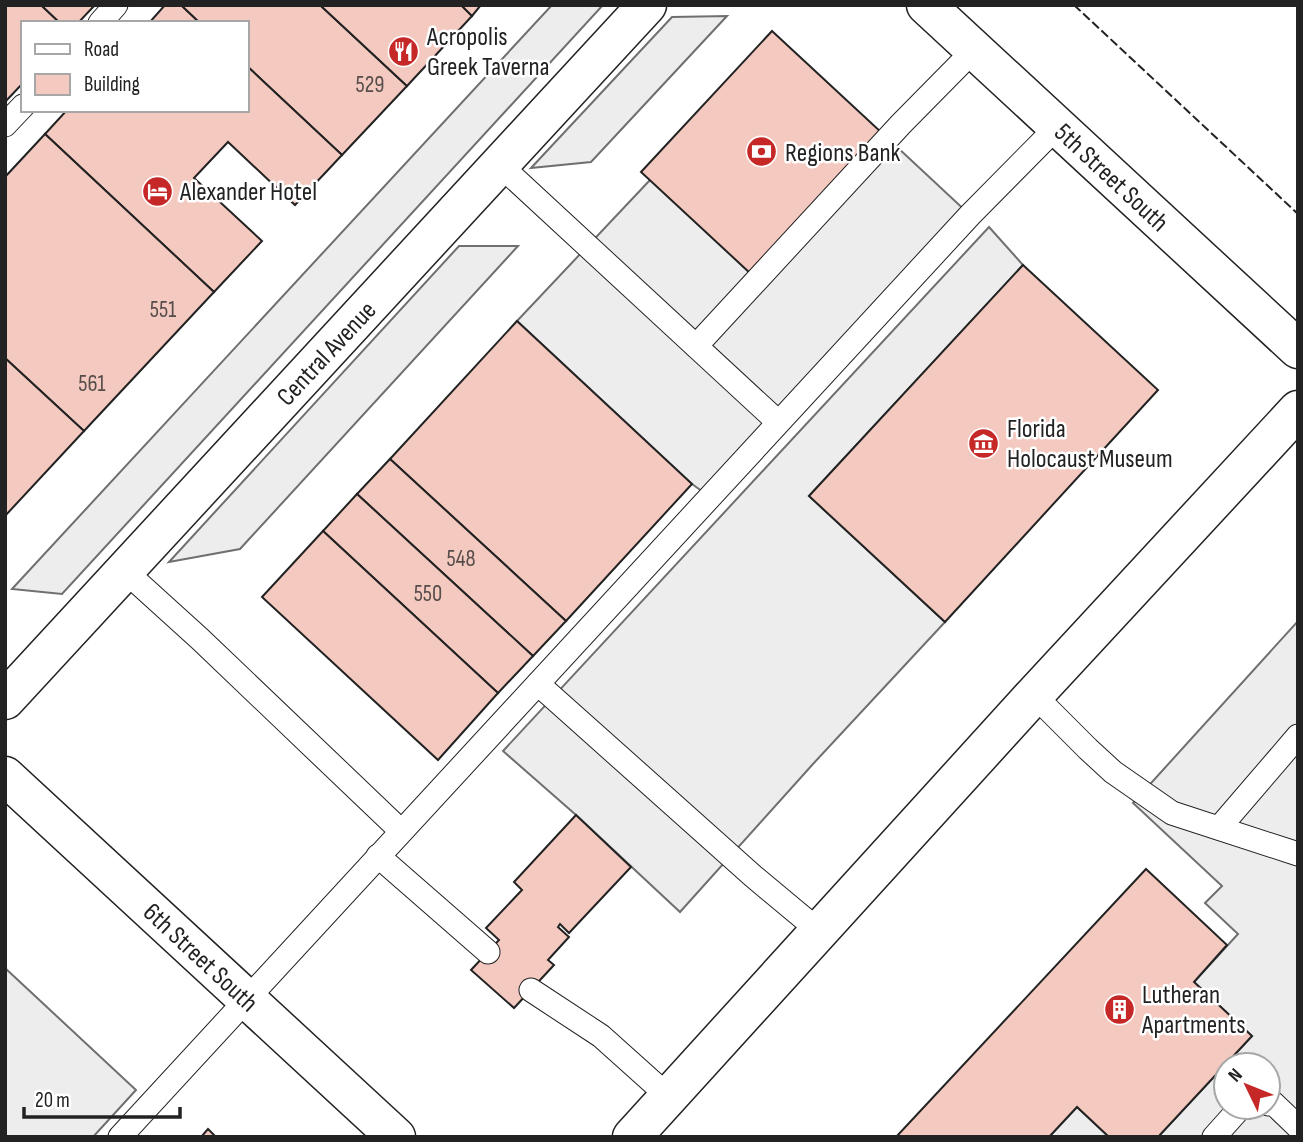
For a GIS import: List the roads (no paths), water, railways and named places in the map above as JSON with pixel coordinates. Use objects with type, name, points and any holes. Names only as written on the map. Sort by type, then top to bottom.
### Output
[{"type":"street","name":"Central Avenue","points":[[5,701],[647,5]]},
{"type":"street","name":"5th Street South","points":[[926,5],[1298,349]]},
{"type":"street","points":[[632,1137],[1034,695],[1298,410]]},
{"type":"street","name":"6th Street South","points":[[5,776],[396,1137]]},
{"type":"lane","points":[[102,21],[116,5]]},
{"type":"lane","points":[[696,346],[901,124],[974,50]]},
{"type":"lane","points":[[5,125],[21,108]]},
{"type":"lane","points":[[120,1137],[970,215],[1057,127]]},
{"type":"lane","points":[[499,165],[778,422]]},
{"type":"lane","points":[[125,570],[401,831]]},
{"type":"lane","points":[[538,684],[753,876],[819,931]]},
{"type":"lane","points":[[1034,695],[1113,772],[1172,813],[1298,854]]},
{"type":"lane","points":[[1219,828],[1298,736]]},
{"type":"lane","points":[[378,856],[488,952]]},
{"type":"lane","points":[[531,990],[601,1036],[669,1097]]},
{"type":"lane","points":[[1282,1112],[1298,1127]]},
{"type":"lane","points":[[1214,1137],[1228,1121]]},
{"type":"place","name":"Acropolis Greek Taverna","points":[[404,51]]},
{"type":"place","name":"Regions Bank","points":[[762,152]]},
{"type":"place","name":"Alexander Hotel","points":[[157,191]]},
{"type":"place","name":"Florida Holocaust Museum","points":[[984,443]]},
{"type":"place","name":"Lutheran Apartments","points":[[1119,1009]]}]
